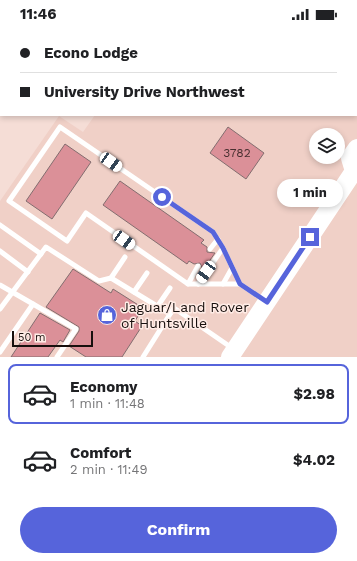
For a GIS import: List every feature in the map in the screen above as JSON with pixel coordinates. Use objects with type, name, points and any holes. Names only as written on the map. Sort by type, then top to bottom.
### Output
[{"type":"highway","points":[[232,353],[355,171],[350,158],[357,148]]},
{"type":"lane","points":[[240,284],[188,284],[86,213],[66,241],[9,201],[60,127],[213,232],[223,248],[240,284],[267,302]]},
{"type":"lane","points":[[0,225],[41,254]]},
{"type":"lane","points":[[210,249],[218,239]]},
{"type":"lane","points":[[0,309],[46,248],[99,281],[111,278],[124,257]]},
{"type":"lane","points":[[198,284],[223,248]]},
{"type":"lane","points":[[0,252],[28,272]]},
{"type":"lane","points":[[188,284],[198,266]]},
{"type":"lane","points":[[223,284],[232,268]]},
{"type":"lane","points":[[134,292],[147,273]]},
{"type":"lane","points":[[111,278],[170,314]]},
{"type":"lane","points":[[0,284],[76,329],[57,357]]},
{"type":"lane","points":[[157,307],[170,288]]},
{"type":"lane","points":[[0,352],[33,304]]},
{"type":"lane","points":[[143,357],[174,308],[232,353]]},
{"type":"shaded area","points":[[59,116],[83,132],[94,116],[357,116],[357,357],[0,357],[0,201]]},
{"type":"building","points":[[228,127],[264,153],[246,179],[210,153]]},
{"type":"building","points":[[65,144],[91,162],[52,219],[26,201]]},
{"type":"building","points":[[120,181],[204,240],[201,243],[207,247],[207,252],[215,253],[203,270],[200,263],[194,264],[189,261],[187,264],[103,205]]},
{"type":"building","name":"Jaguar/Land Rover of Huntsville","points":[[73,269],[111,293],[113,289],[143,308],[135,321],[142,326],[122,357],[86,357],[69,346],[79,331],[79,327],[46,307]]},
{"type":"building","points":[[40,313],[70,330],[63,342],[60,340],[48,357],[11,357]]},
{"type":"place","name":"Jaguar/Land Rover of Huntsville","points":[[107,315]]},
{"type":"route","points":[[162,197],[213,232],[223,248],[240,284],[267,302],[310,237]]}]
